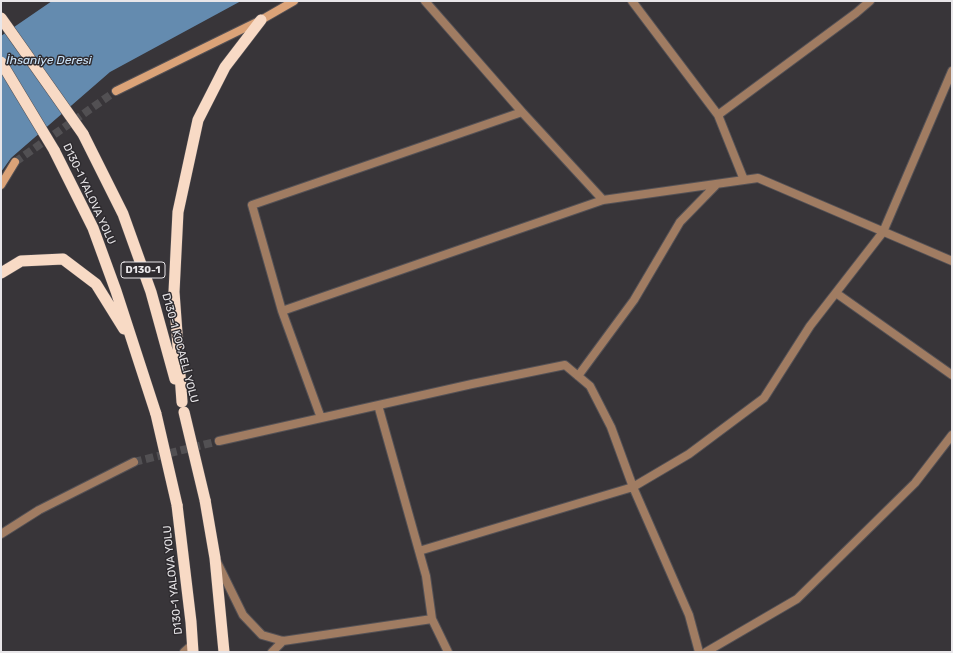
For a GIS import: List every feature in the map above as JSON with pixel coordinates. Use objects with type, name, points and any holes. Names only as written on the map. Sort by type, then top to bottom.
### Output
[{"type":"highway","name":"D130-1 KOCAELİ YOLU","points":[[1,18],[83,134],[123,214],[151,292],[183,407]]},
{"type":"highway","points":[[183,407],[174,292],[178,212],[198,120],[225,67],[261,20]]},
{"type":"highway","name":"D130-1 YALOVA YOLU","points":[[1,62],[54,150],[93,228],[116,290],[156,414],[177,504],[193,648]]},
{"type":"highway","points":[[1,272],[21,261],[63,259],[96,284],[134,345]]},
{"type":"highway","name":"D130-1","points":[[183,407],[205,500],[215,558],[224,652]]},
{"type":"main road","points":[[116,91],[261,20],[294,1]]},
{"type":"main road","points":[[1,185],[16,162]]},
{"type":"street","points":[[426,1],[522,112],[603,200]]},
{"type":"street","points":[[632,1],[718,115],[744,180]]},
{"type":"street","points":[[718,115],[870,1]]},
{"type":"street","points":[[419,551],[633,487],[689,454],[764,398],[810,326],[883,232],[952,71]]},
{"type":"street","points":[[321,418],[282,311],[252,205],[522,112]]},
{"type":"street","points":[[282,311],[603,200],[758,178],[952,261]]},
{"type":"street","points":[[578,376],[634,300],[680,222],[717,184]]},
{"type":"street","points":[[836,293],[952,375]]},
{"type":"street","points":[[219,441],[565,365],[590,386],[611,427],[633,487],[689,615],[699,652]]},
{"type":"street","points":[[378,405],[426,576],[432,619],[448,652]]},
{"type":"street","points":[[706,652],[797,599],[915,483],[952,435]]},
{"type":"street","points":[[1,534],[40,510],[134,462]]},
{"type":"street","points":[[215,558],[243,615],[262,635],[283,641],[432,619]]},
{"type":"street","points":[[272,652],[283,641]]},
{"type":"street","points":[[184,652],[193,648]]},
{"type":"water","name":"İhsaniye Deresi","points":[[52,1],[241,1],[110,72],[11,158],[1,172],[1,36]]},
{"type":"tunnel","points":[[15,162],[116,91]]},
{"type":"tunnel","points":[[134,462],[219,441]]}]
